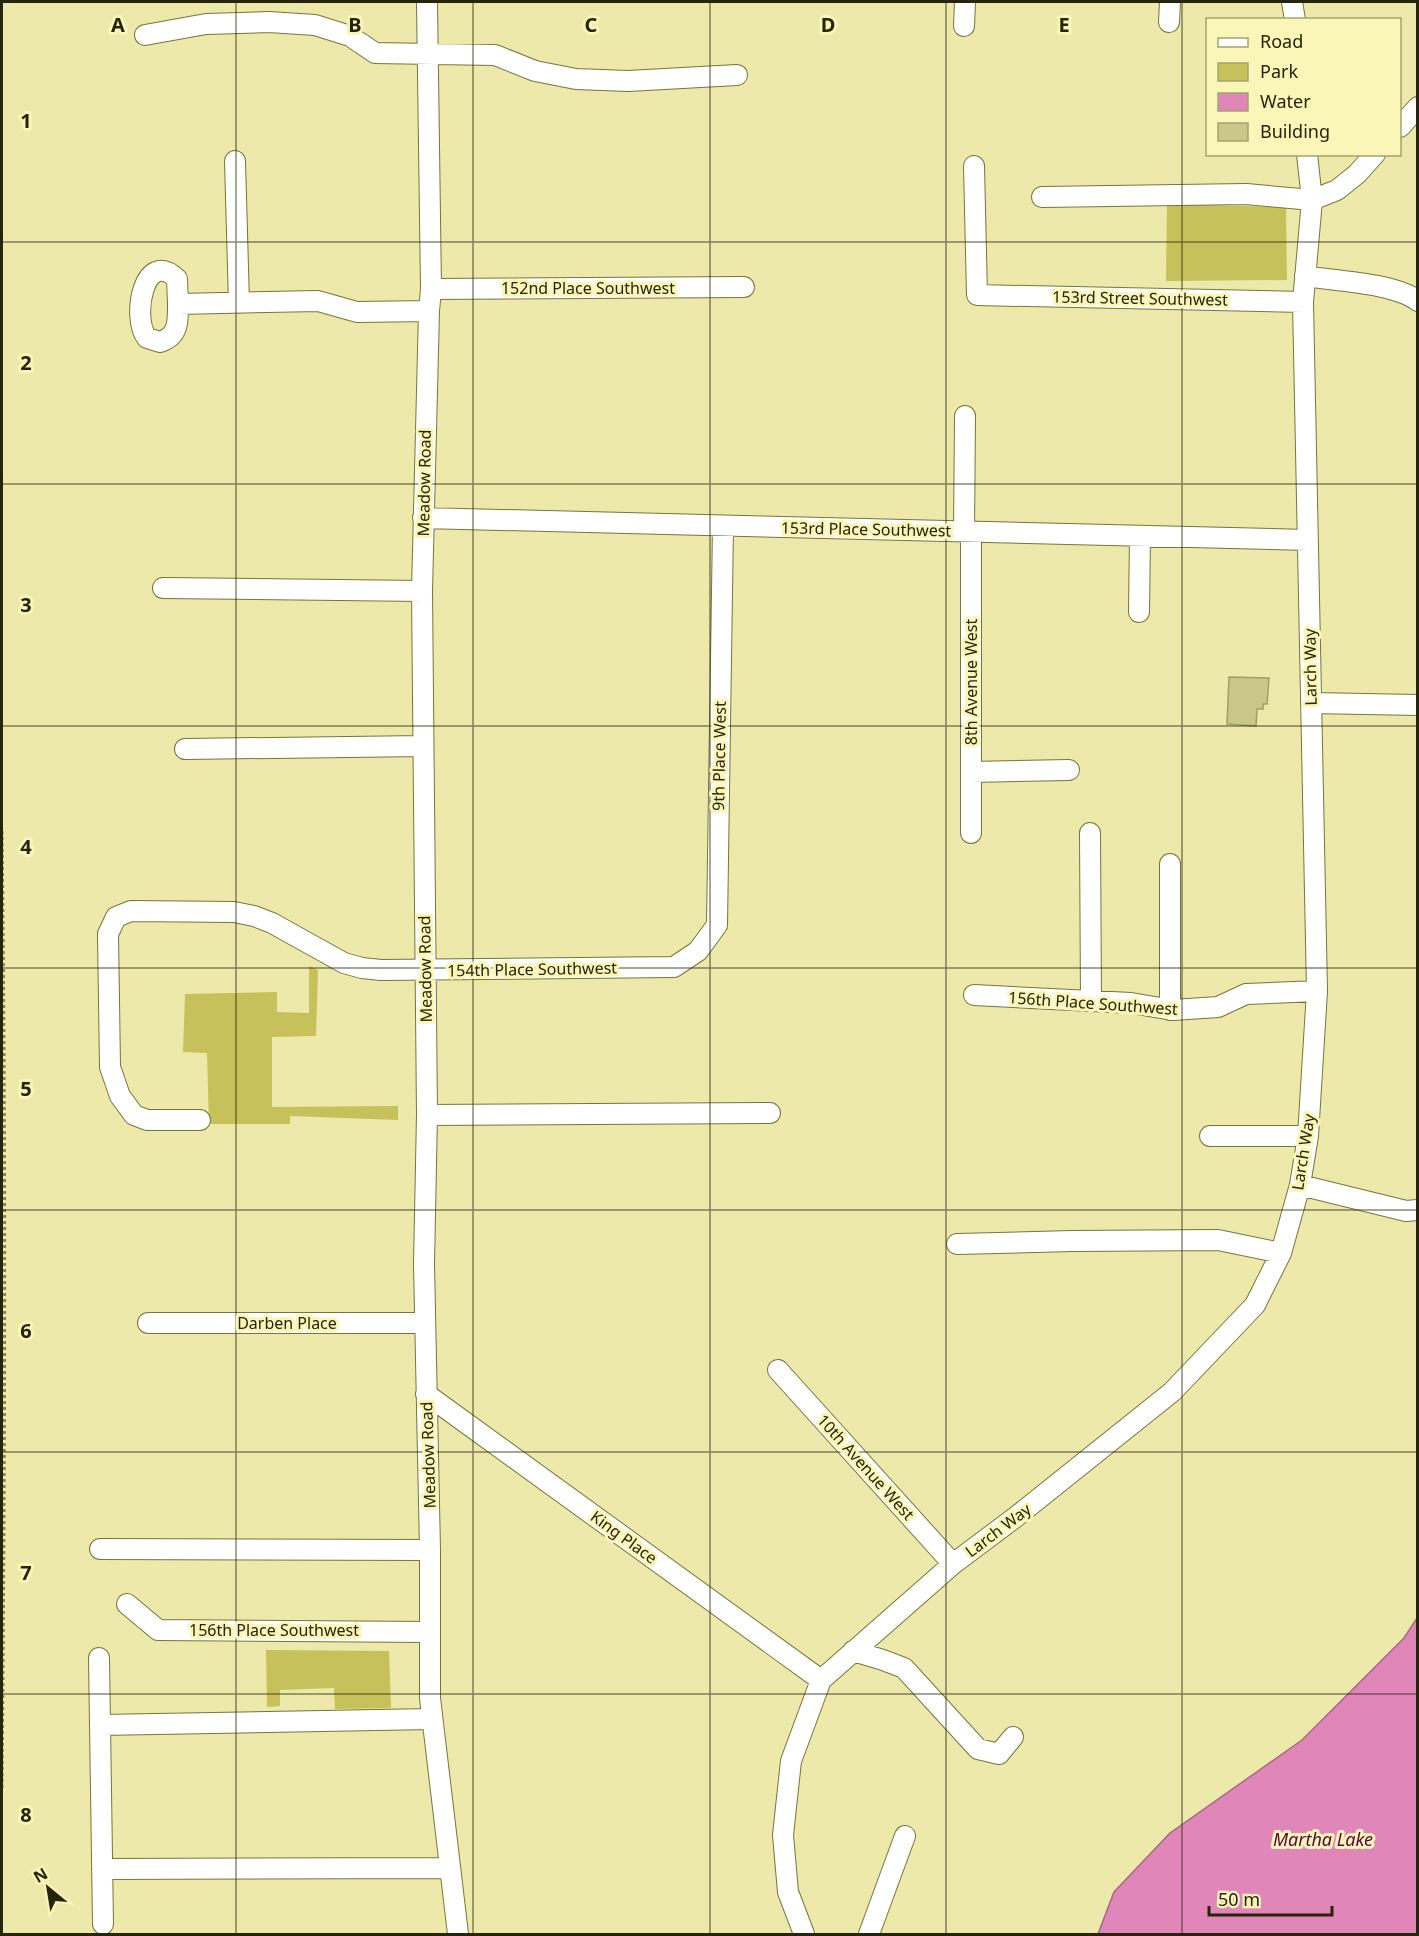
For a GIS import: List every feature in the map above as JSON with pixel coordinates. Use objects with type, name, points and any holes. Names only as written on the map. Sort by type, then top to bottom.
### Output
[{"type":"street","name":"Meadow Road","points":[[427,2],[431,289],[422,591],[427,1115],[425,1323],[430,1550],[430,1698],[458,1935]]},
{"type":"street","points":[[964,26],[965,2]]},
{"type":"street","points":[[1170,2],[1170,22]]},
{"type":"street","points":[[1293,2],[1295,18]]},
{"type":"street","points":[[145,35],[206,24],[269,22],[315,25],[350,36],[375,53],[495,56],[535,71],[576,80],[628,81],[737,75]]},
{"type":"street","points":[[1401,126],[1417,109]]},
{"type":"street","name":"Larch Way","points":[[804,1935],[788,1892],[783,1835],[791,1761],[821,1680],[953,1564],[1172,1392],[1255,1305],[1281,1253],[1300,1185],[1308,1136],[1317,991],[1303,302],[1312,200],[1307,156]]},
{"type":"street","points":[[1042,197],[1246,194],[1312,200],[1336,190],[1357,174],[1373,156]]},
{"type":"street","points":[[235,161],[239,303]]},
{"type":"street","name":"153rd Street Southwest","points":[[974,166],[977,295],[1303,302]]},
{"type":"street","points":[[1305,276],[1385,287],[1418,301]]},
{"type":"street","name":"152nd Place Southwest","points":[[431,289],[744,287]]},
{"type":"street","points":[[178,304],[318,301],[357,312],[429,311]]},
{"type":"street","name":"8th Avenue West","points":[[965,416],[970,833]]},
{"type":"street","name":"153rd Place Southwest","points":[[423,518],[1308,540]]},
{"type":"street","name":"9th Place West","points":[[674,967],[698,951],[717,925],[723,526]]},
{"type":"street","points":[[1139,612],[1140,536]]},
{"type":"street","points":[[163,588],[422,591]]},
{"type":"street","points":[[1311,703],[1418,705]]},
{"type":"street","points":[[185,748],[423,746]]},
{"type":"street","points":[[971,771],[1069,770]]},
{"type":"street","points":[[1090,833],[1091,1000]]},
{"type":"street","points":[[1170,864],[1170,1010]]},
{"type":"street","name":"154th Place Southwest","points":[[200,1120],[147,1120],[134,1114],[120,1096],[110,1067],[108,934],[116,917],[131,911],[234,912],[254,916],[272,923],[344,963],[381,970],[674,967]]},
{"type":"street","name":"156th Place Southwest","points":[[974,995],[1131,1003],[1170,1010],[1218,1007],[1246,994],[1317,991]]},
{"type":"street","points":[[427,1115],[770,1113]]},
{"type":"street","points":[[1210,1136],[1308,1136]]},
{"type":"street","points":[[1300,1185],[1406,1211],[1418,1210]]},
{"type":"street","points":[[957,1244],[1218,1240],[1281,1253]]},
{"type":"street","name":"Darben Place","points":[[148,1323],[425,1323]]},
{"type":"street","name":"10th Avenue West","points":[[778,1370],[953,1564]]},
{"type":"street","name":"King Place","points":[[426,1394],[821,1680]]},
{"type":"street","points":[[100,1549],[430,1550]]},
{"type":"street","name":"156th Place Southwest","points":[[127,1604],[158,1630],[430,1632]]},
{"type":"street","points":[[853,1652],[903,1668],[978,1749],[999,1754],[1013,1737]]},
{"type":"street","points":[[99,1658],[103,1924]]},
{"type":"street","points":[[100,1725],[432,1719]]},
{"type":"street","points":[[869,1935],[905,1836]]},
{"type":"street","points":[[102,1869],[449,1868]]},
{"type":"path","points":[[2,831],[4,1005],[2,1788]]},
{"type":"green space","points":[[1167,204],[1286,207],[1287,280],[1166,281]]},
{"type":"green space","points":[[309,966],[318,970],[316,1036],[272,1037],[272,1107],[398,1106],[398,1120],[290,1116],[290,1124],[209,1124],[207,1053],[183,1052],[185,994],[277,992],[277,1012],[309,1013]]},
{"type":"green space","points":[[266,1650],[389,1651],[391,1708],[335,1709],[334,1688],[280,1690],[280,1706],[267,1707]]},
{"type":"water","name":"Martha Lake","points":[[1417,1618],[1417,1934],[1098,1934],[1114,1892],[1170,1833],[1302,1740],[1404,1638]]},
{"type":"building","points":[[1229,677],[1269,678],[1267,704],[1263,704],[1263,709],[1257,709],[1256,726],[1227,724]]}]
